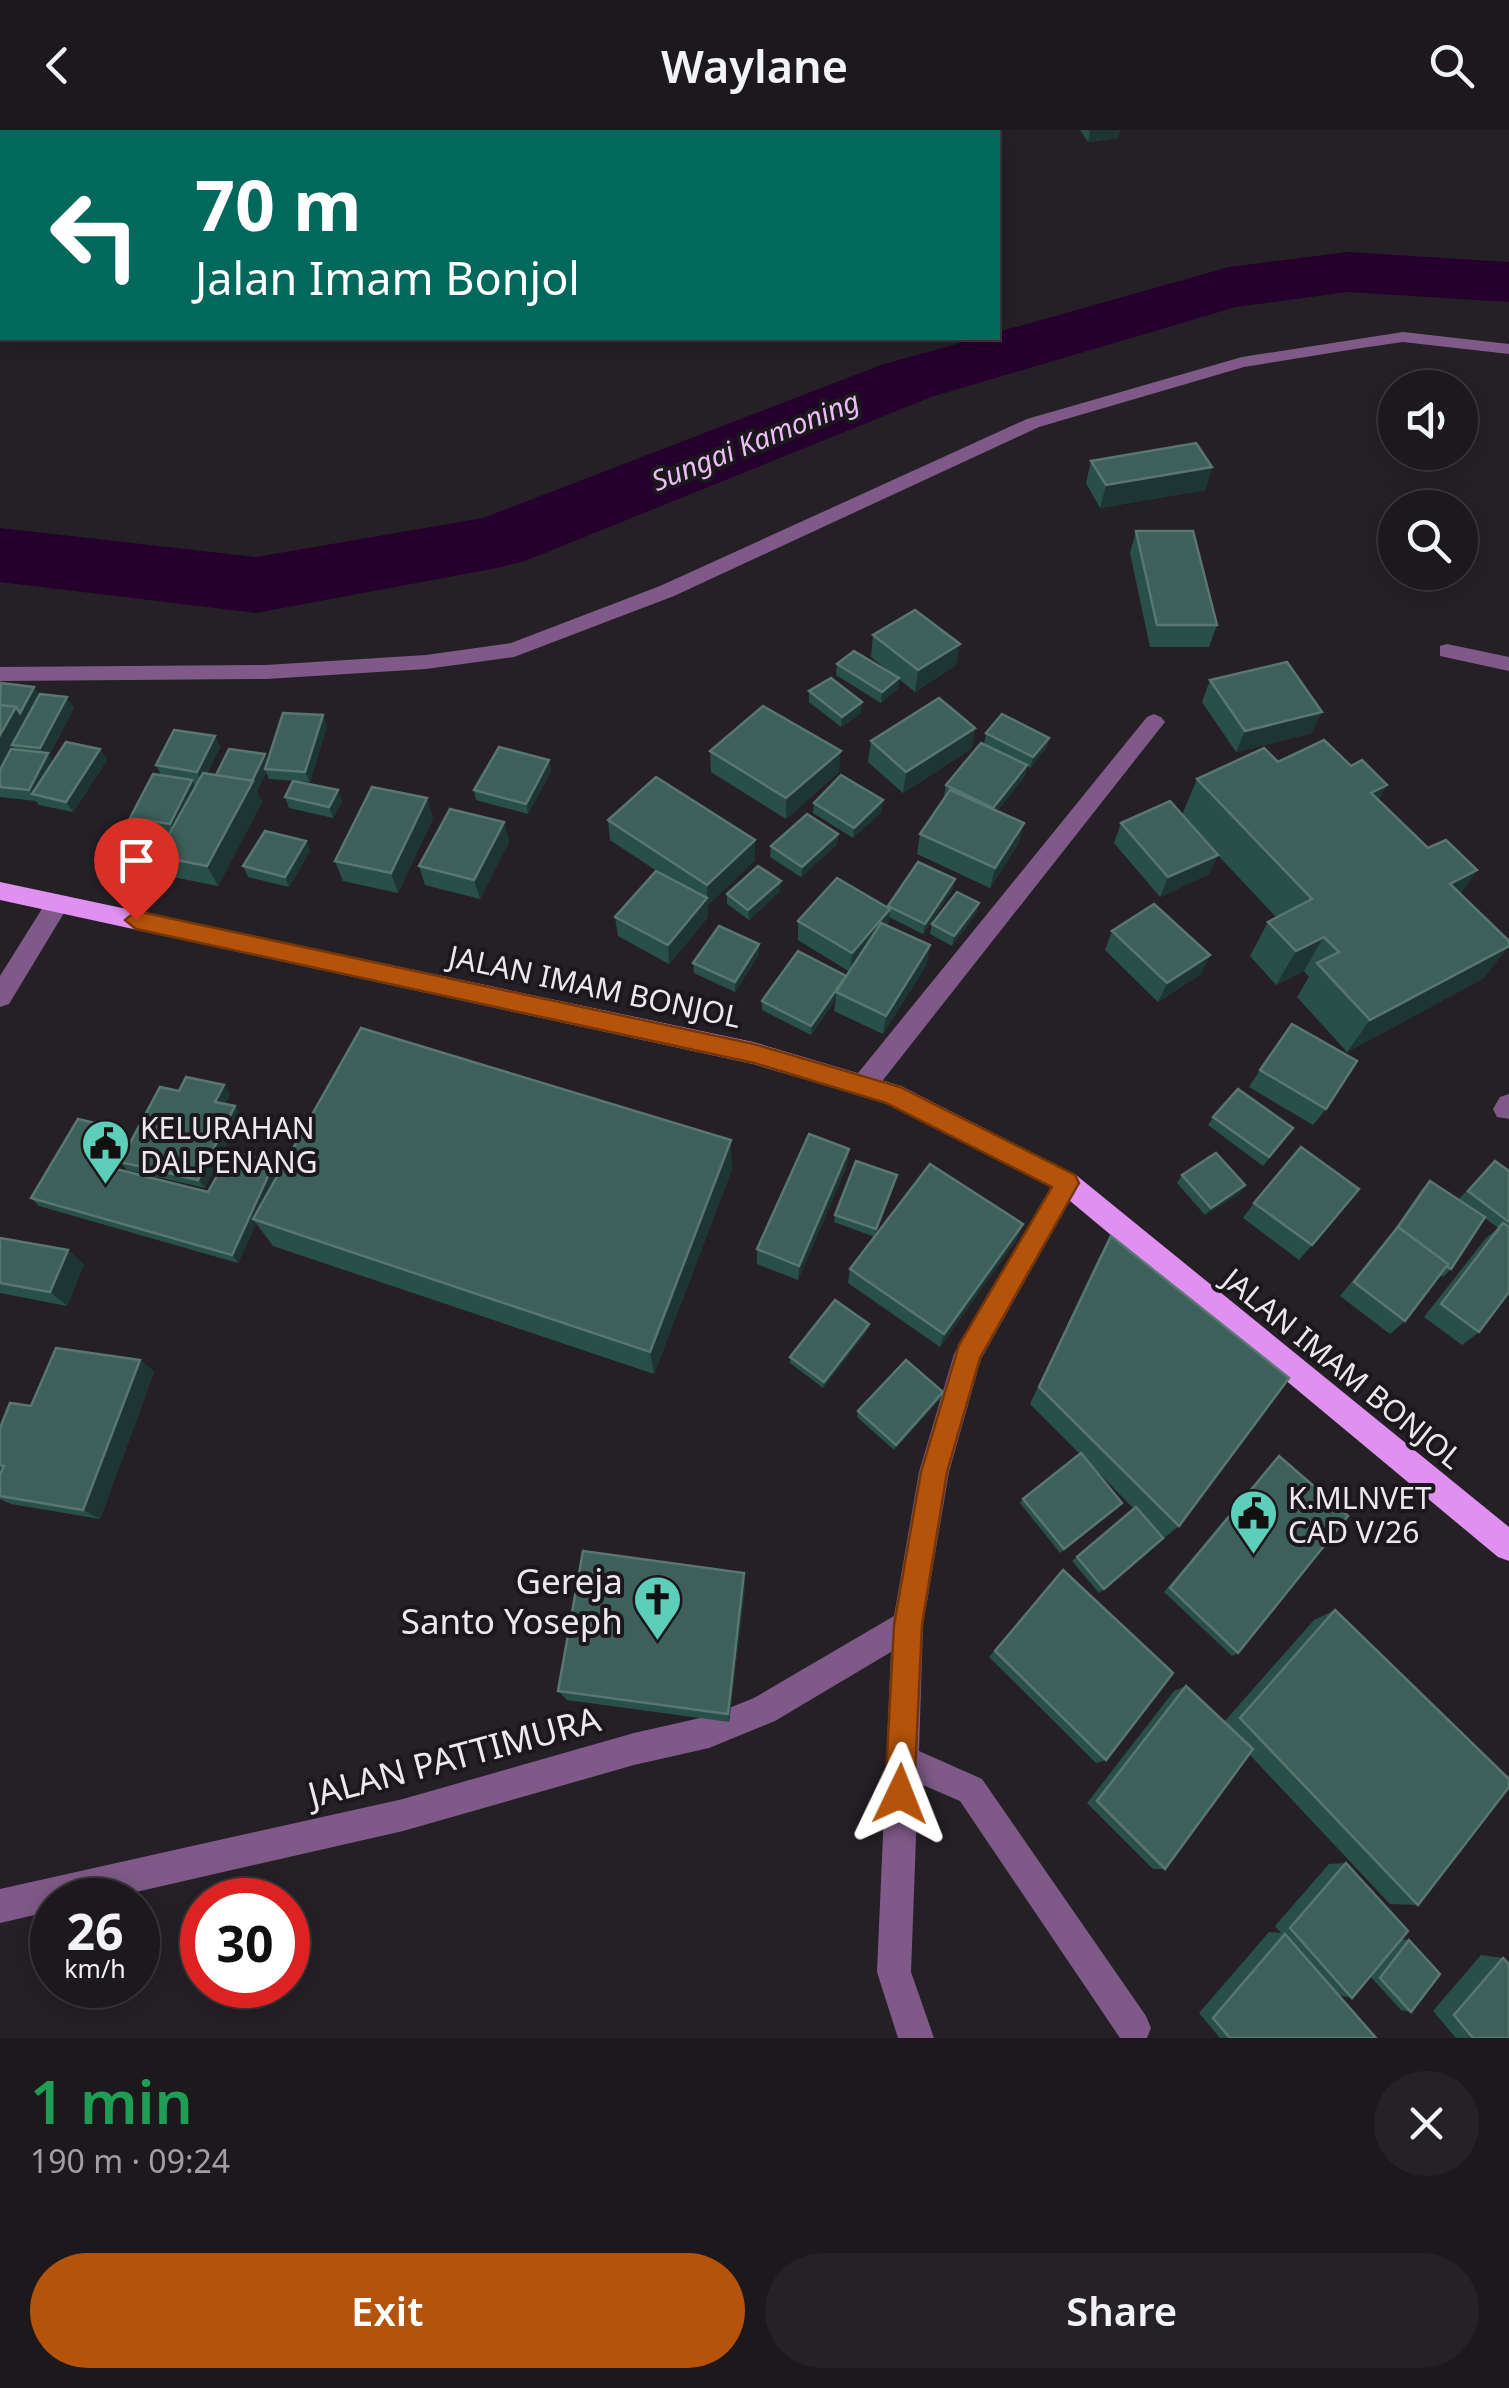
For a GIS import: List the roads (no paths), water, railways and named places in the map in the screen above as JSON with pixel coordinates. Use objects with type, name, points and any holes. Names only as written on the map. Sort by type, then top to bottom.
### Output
[{"type":"main road","name":"JALAN IMAM BONJOL","points":[[0,892],[754,1054],[892,1094],[1067,1183],[1509,1546]]},
{"type":"street","points":[[0,674],[266,672],[426,662],[514,650],[667,591],[1033,423],[1242,362],[1355,344],[1403,338],[1509,350]]},
{"type":"street","points":[[1447,651],[1509,664]]},
{"type":"street","points":[[863,1086],[1154,722]]},
{"type":"street","points":[[0,997],[58,903]]},
{"type":"street","points":[[916,2038],[894,1972],[900,1759],[908,1625],[934,1472],[968,1354],[1067,1183]]},
{"type":"street","name":"JALAN PATTIMURA","points":[[0,1906],[403,1816],[634,1749],[709,1732],[764,1710],[908,1625]]},
{"type":"street","points":[[900,1759],[971,1790],[1134,2028]]},
{"type":"waterway","name":"Sungai Kamoning","points":[[0,555],[256,585],[497,542],[906,381],[1229,287],[1347,272],[1509,282]]},
{"type":"place","name":"KELURAHAN DALPENANG","points":[[105,1186]]},
{"type":"place","name":"K.MLNVET CAD V/26","points":[[1253,1556]]},
{"type":"place","name":"Gereja Santo Yoseph","points":[[658,1642]]}]
